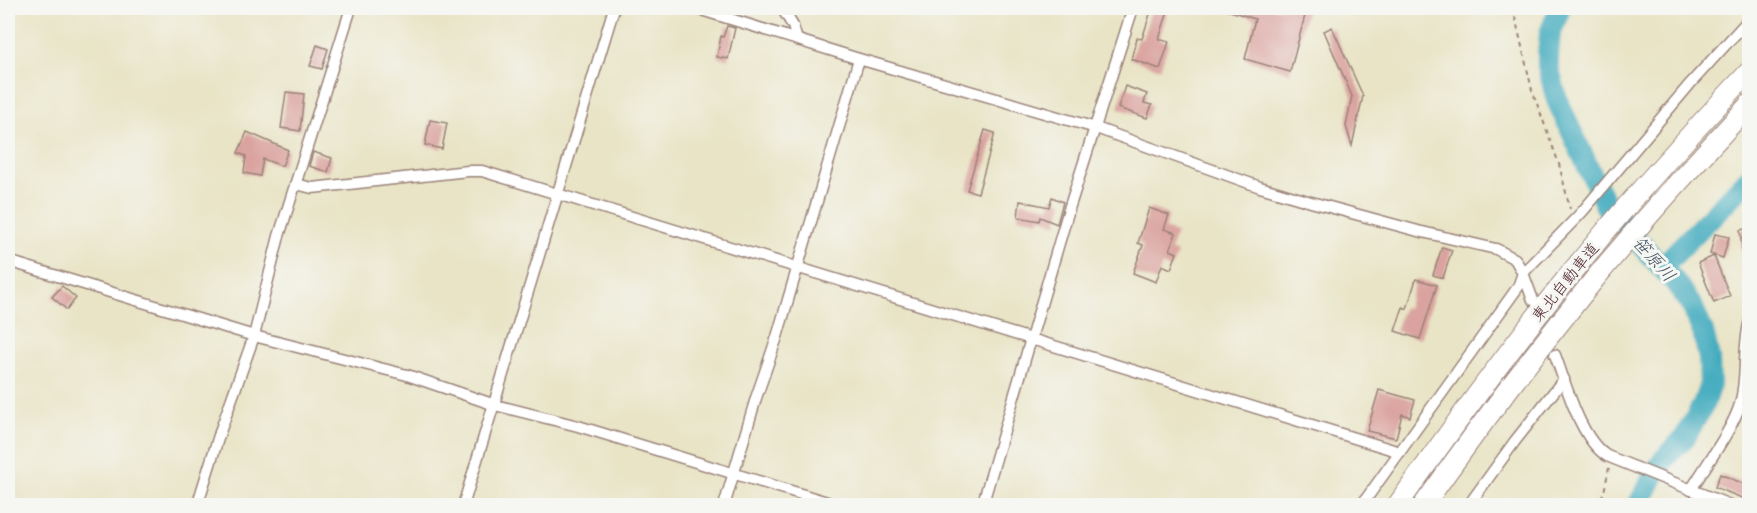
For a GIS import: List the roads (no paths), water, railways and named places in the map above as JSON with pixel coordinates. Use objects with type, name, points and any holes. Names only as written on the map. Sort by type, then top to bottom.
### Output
[{"type":"highway","name":"東北自動車道","points":[[1397,506],[1478,393],[1589,251],[1677,149],[1749,71]]},
{"type":"highway","name":"東北自動車道","points":[[1423,506],[1497,403],[1594,280],[1680,179],[1749,104]]},
{"type":"street","points":[[197,506],[220,429],[254,336],[279,236],[351,8]]},
{"type":"street","points":[[463,506],[614,8]]},
{"type":"street","points":[[695,8],[859,59],[1096,128],[1260,187],[1418,231],[1496,249],[1515,259],[1533,300]]},
{"type":"street","points":[[782,8],[793,26],[797,40]]},
{"type":"street","points":[[982,506],[1069,209],[1133,8]]},
{"type":"street","points":[[1361,506],[1518,287],[1523,273],[1578,216],[1749,18]]},
{"type":"street","points":[[724,506],[798,268],[859,59]]},
{"type":"street","points":[[296,184],[318,187],[475,170],[1400,452]]},
{"type":"street","points":[[8,261],[254,336],[407,375],[495,405],[578,426],[840,506]]},
{"type":"street","points":[[1688,489],[1731,424],[1739,406],[1745,379],[1749,320]]},
{"type":"street","points":[[1554,355],[1579,418],[1599,451],[1731,506]]},
{"type":"street","points":[[1467,506],[1564,379]]},
{"type":"waterway","name":"笹原川","points":[[1560,8],[1550,33],[1548,54],[1548,66],[1557,100],[1606,206],[1675,282],[1693,308],[1703,332],[1709,358],[1710,384],[1703,405],[1685,437],[1656,471],[1638,506]]},
{"type":"waterway","points":[[1662,267],[1750,177]]}]
